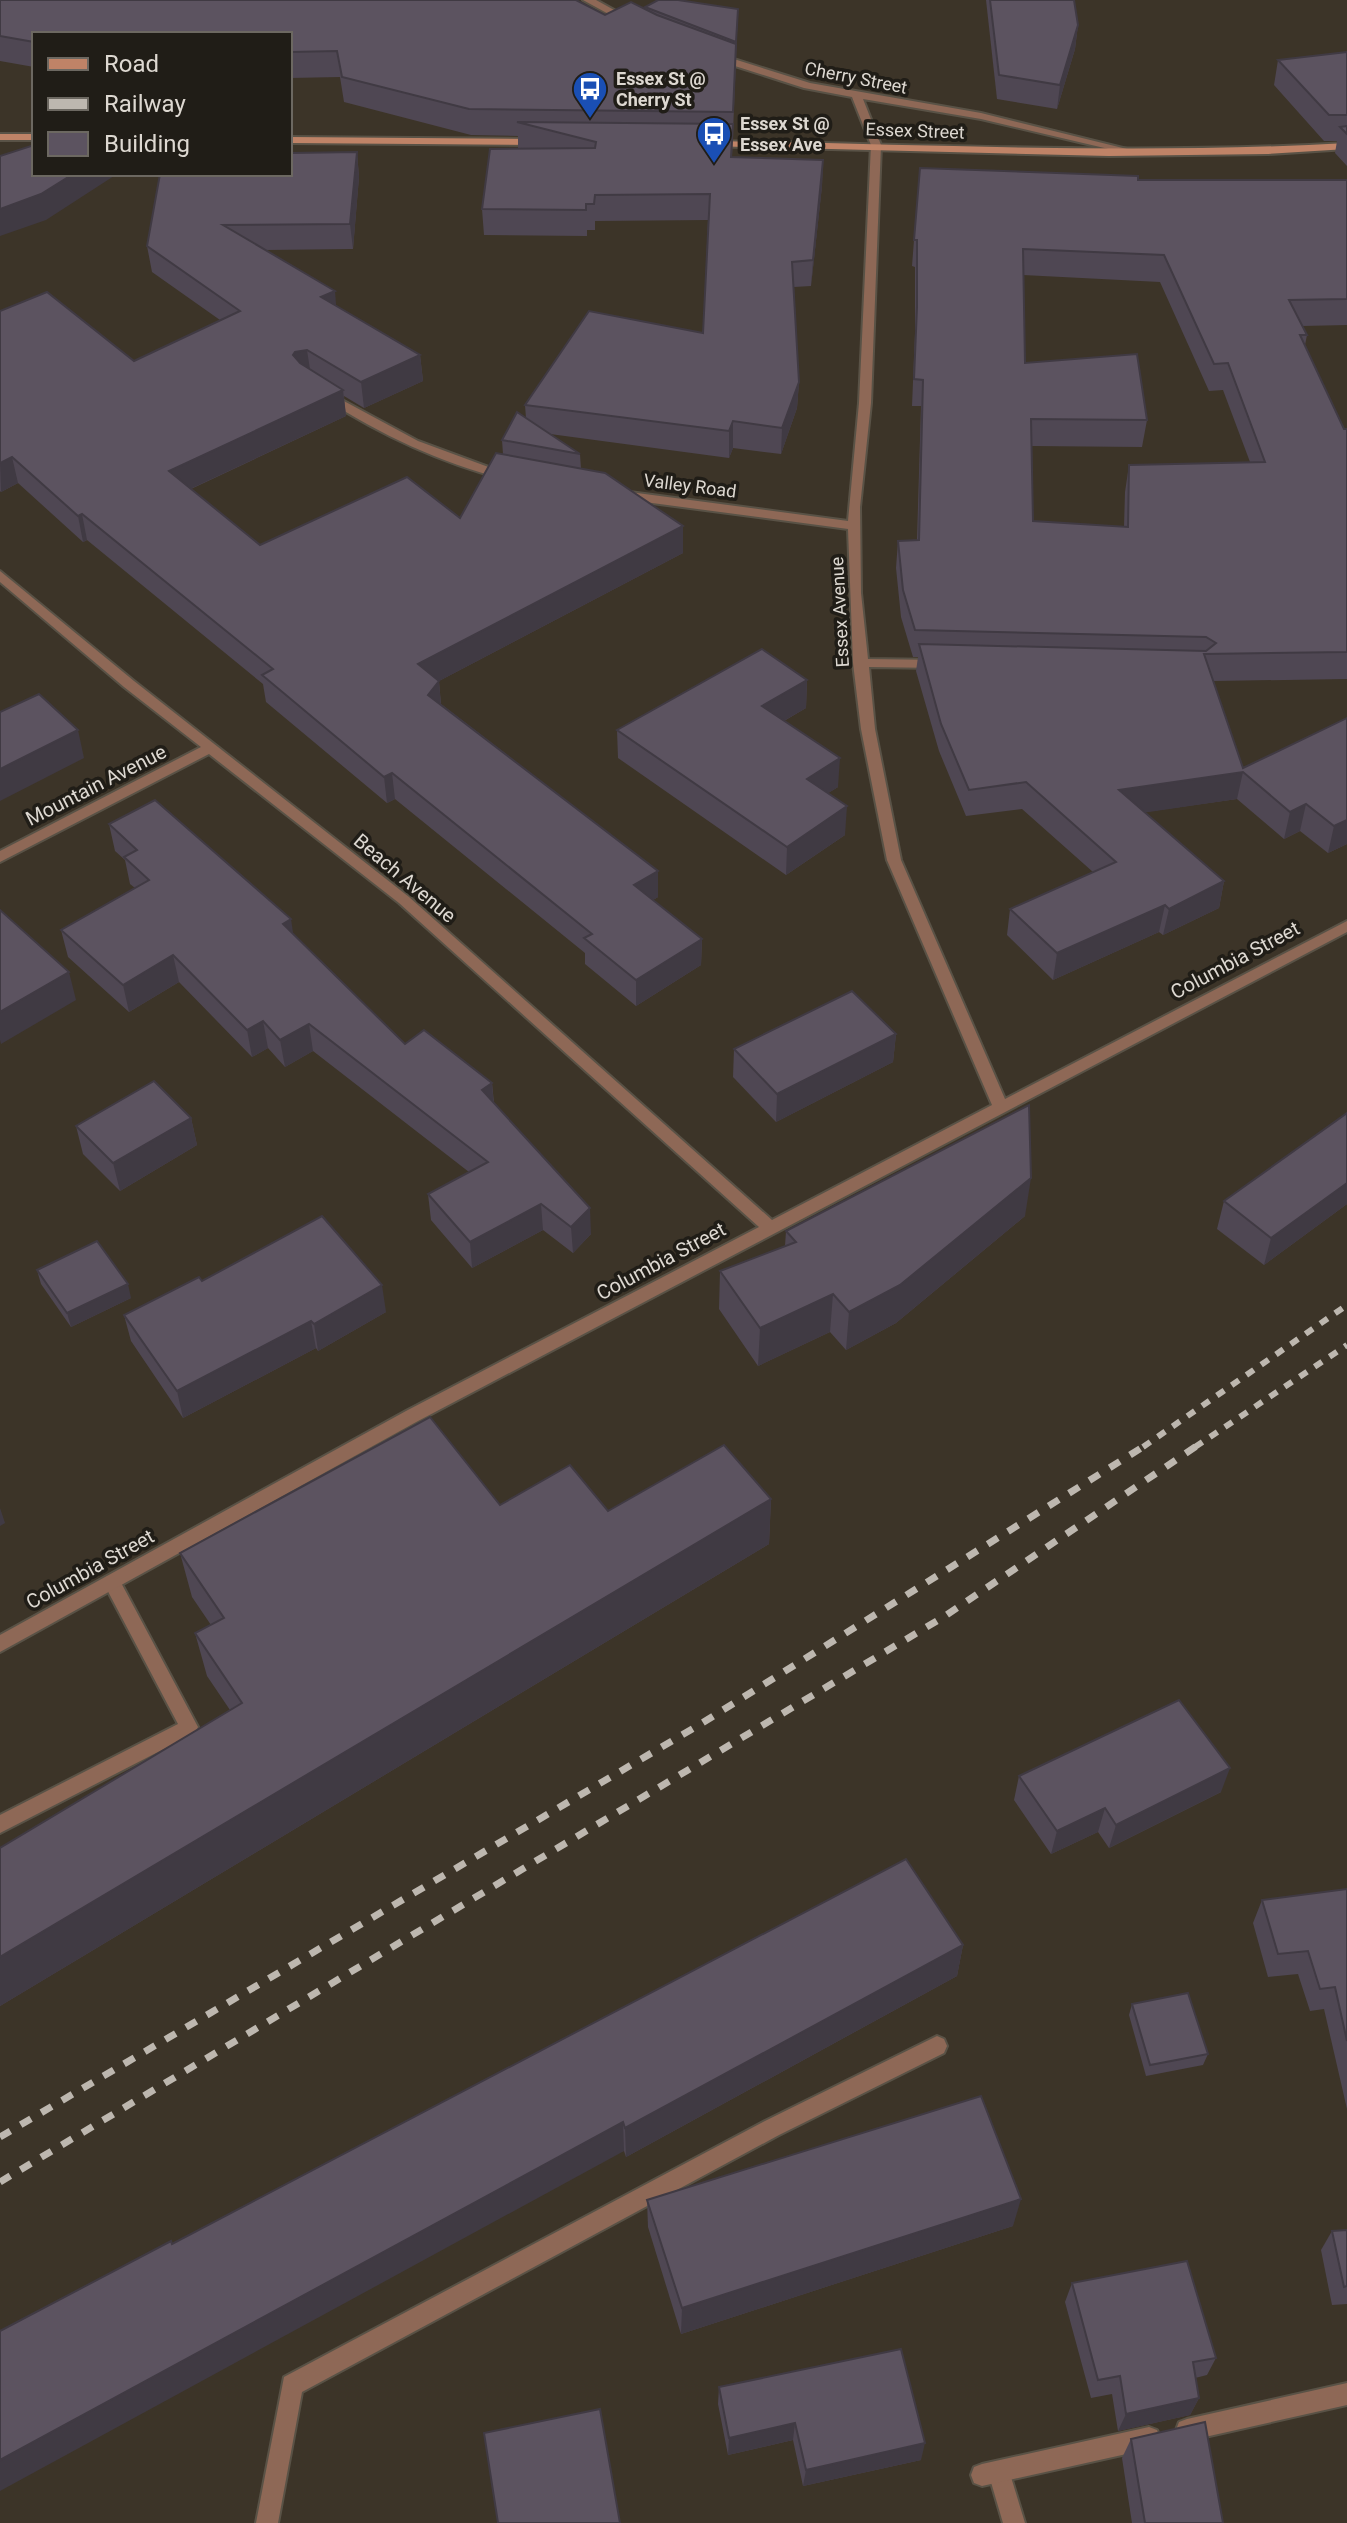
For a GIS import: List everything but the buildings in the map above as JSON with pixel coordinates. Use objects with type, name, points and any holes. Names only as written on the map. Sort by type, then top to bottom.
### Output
[{"type":"main road","points":[[0,137],[32,137]]},
{"type":"main road","points":[[292,140],[544,142]]},
{"type":"main road","name":"Essex Street","points":[[703,143],[1130,151],[1237,151],[1347,146]]},
{"type":"street","points":[[593,2],[636,25]]},
{"type":"street","name":"Cherry Street","points":[[701,51],[778,78],[981,116],[1130,151]]},
{"type":"street","name":"Essex Avenue","points":[[856,94],[876,145],[865,403],[854,526],[855,593],[868,729],[894,860],[1001,1108]]},
{"type":"street","points":[[315,388],[401,439],[445,458],[516,477]]},
{"type":"street","name":"Valley Road","points":[[606,493],[854,526]]},
{"type":"street","name":"Beach Avenue","points":[[0,575],[210,748],[404,900],[770,1228]]},
{"type":"street","points":[[860,663],[953,665]]},
{"type":"street","name":"Mountain Avenue","points":[[0,857],[210,748]]},
{"type":"street","name":"Columbia Street","points":[[0,1644],[412,1416],[1347,926]]},
{"type":"street","points":[[0,1824],[189,1727],[112,1582]]},
{"type":"street","points":[[267,2523],[292,2385],[772,2128],[937,2046]]},
{"type":"street","points":[[1014,2523],[991,2474],[1347,2394]]},
{"type":"railway","points":[[1145,1446],[1347,1305]]},
{"type":"railway","points":[[1195,1447],[1347,1345]]},
{"type":"railway","points":[[0,2182],[945,1616],[1198,1445]]},
{"type":"railway","points":[[0,2137],[699,1725],[1145,1446]]},
{"type":"place","name":"Essex St @ Cherry St","points":[[590,120]]},
{"type":"place","name":"Essex St @ Essex Ave","points":[[714,165]]}]
